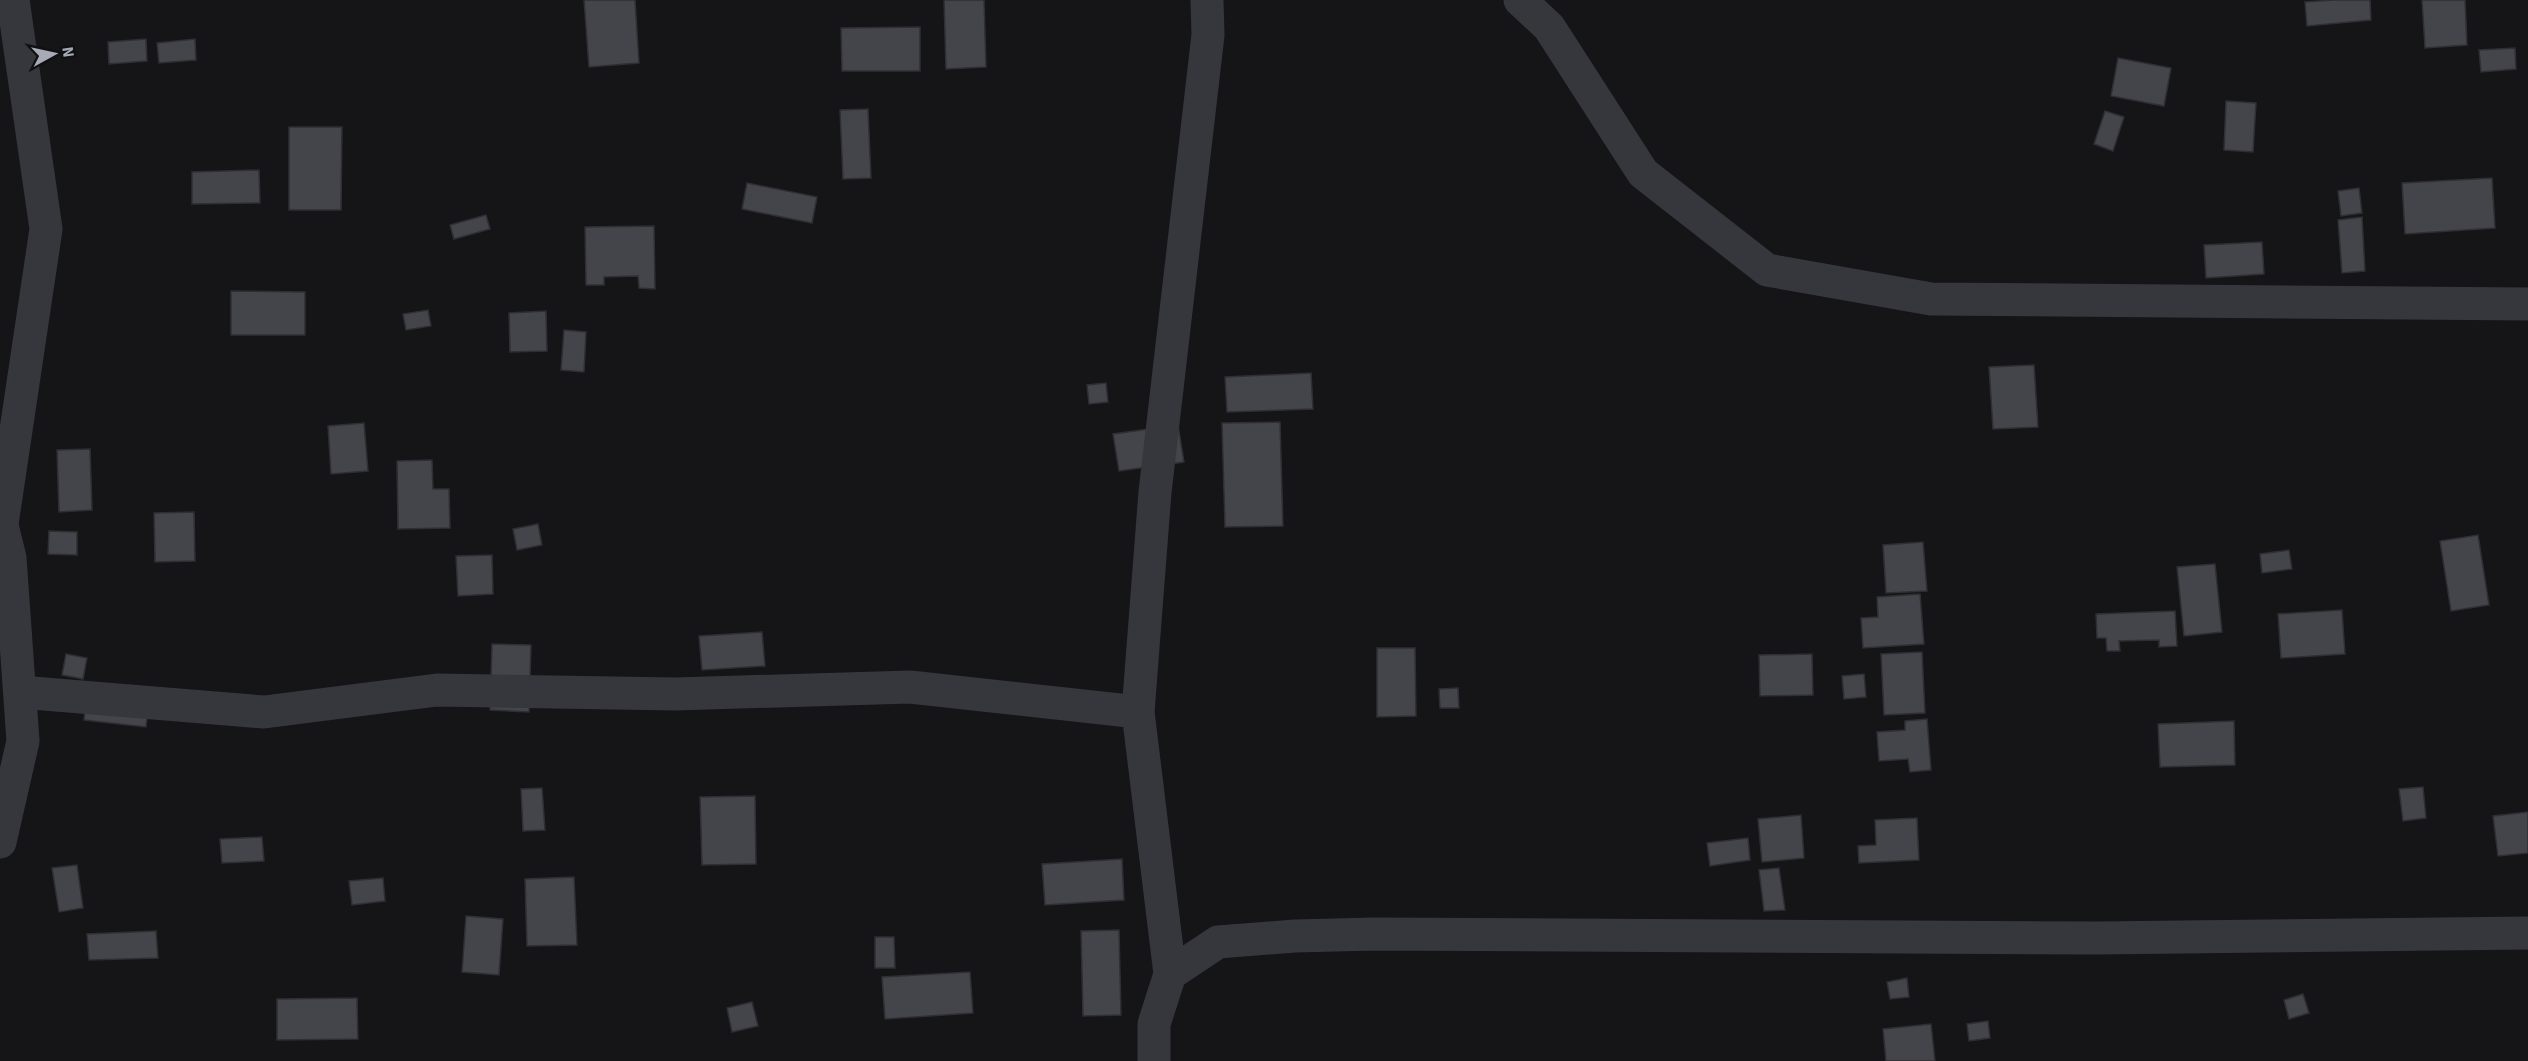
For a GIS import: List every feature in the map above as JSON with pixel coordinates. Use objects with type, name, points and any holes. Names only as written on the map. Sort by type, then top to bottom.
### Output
[{"type":"street","points":[[0,842],[23,741],[10,558],[1,521],[46,229],[13,0]]},
{"type":"street","points":[[1154,1061],[1154,1024],[1170,974],[1138,712],[1155,492],[1208,35],[1207,0]]},
{"type":"street","points":[[1520,0],[1549,27],[1643,173],[1767,270],[1931,299],[2528,304]]},
{"type":"street","points":[[20,692],[264,712],[438,690],[675,694],[910,687],[1138,712]]},
{"type":"street","points":[[1170,974],[1218,942],[1295,936],[1386,934],[2097,938],[2528,933]]},
{"type":"building","points":[[584,0],[635,0],[639,63],[589,67]]},
{"type":"building","points":[[944,0],[984,0],[986,67],[946,69]]},
{"type":"building","points":[[2370,0],[2371,20],[2307,26],[2305,2]]},
{"type":"building","points":[[2422,0],[2465,0],[2467,45],[2425,48]]},
{"type":"building","points":[[920,27],[920,71],[842,71],[841,28]]},
{"type":"building","points":[[146,39],[147,61],[109,64],[108,42]]},
{"type":"building","points":[[195,39],[196,60],[159,63],[157,43]]},
{"type":"building","points":[[2515,48],[2516,69],[2481,72],[2479,50]]},
{"type":"building","points":[[2118,58],[2171,68],[2164,106],[2111,96]]},
{"type":"building","points":[[2226,101],[2256,103],[2253,152],[2224,150]]},
{"type":"building","points":[[868,109],[871,178],[843,179],[840,110]]},
{"type":"building","points":[[2105,111],[2124,117],[2113,151],[2094,144]]},
{"type":"building","points":[[289,127],[342,127],[341,210],[289,210]]},
{"type":"building","points":[[259,170],[260,203],[192,204],[192,172]]},
{"type":"building","points":[[2492,178],[2495,228],[2405,234],[2402,183]]},
{"type":"building","points":[[747,183],[817,197],[812,223],[742,209]]},
{"type":"building","points":[[2359,188],[2362,213],[2341,216],[2338,191]]},
{"type":"building","points":[[486,215],[490,229],[454,239],[450,225]]},
{"type":"building","points":[[2362,217],[2365,271],[2342,273],[2338,220]]},
{"type":"building","points":[[654,226],[655,289],[639,288],[638,276],[604,277],[604,285],[586,285],[585,227]]},
{"type":"building","points":[[2262,242],[2264,274],[2206,278],[2204,245]]},
{"type":"building","points":[[231,291],[305,292],[305,335],[231,335]]},
{"type":"building","points":[[428,310],[431,326],[406,330],[403,314]]},
{"type":"building","points":[[546,311],[547,351],[510,352],[509,313]]},
{"type":"building","points":[[564,330],[586,332],[584,372],[561,370]]},
{"type":"building","points":[[2034,365],[2038,427],[1993,429],[1989,367]]},
{"type":"building","points":[[1311,373],[1313,409],[1227,412],[1225,377]]},
{"type":"building","points":[[1106,383],[1108,402],[1089,404],[1087,385]]},
{"type":"building","points":[[1280,422],[1283,526],[1225,527],[1222,423]]},
{"type":"building","points":[[364,423],[368,471],[331,474],[328,426]]},
{"type":"building","points":[[1178,425],[1184,462],[1119,471],[1113,434]]},
{"type":"building","points":[[90,449],[92,510],[59,512],[57,450]]},
{"type":"building","points":[[432,460],[433,489],[449,489],[450,528],[398,529],[397,461]]},
{"type":"building","points":[[194,512],[195,561],[155,562],[154,513]]},
{"type":"building","points":[[538,524],[542,545],[517,550],[513,529]]},
{"type":"building","points":[[49,531],[77,532],[77,555],[48,554]]},
{"type":"building","points":[[2478,535],[2489,605],[2451,611],[2440,541]]},
{"type":"building","points":[[1923,542],[1927,591],[1886,593],[1883,545]]},
{"type":"building","points":[[2289,550],[2292,569],[2262,573],[2260,554]]},
{"type":"building","points":[[492,555],[493,594],[458,596],[456,556]]},
{"type":"building","points":[[2215,564],[2222,632],[2184,636],[2177,567]]},
{"type":"building","points":[[1920,594],[1924,644],[1863,648],[1861,618],[1878,617],[1877,597]]},
{"type":"building","points":[[2342,610],[2345,654],[2281,658],[2278,614]]},
{"type":"building","points":[[2175,611],[2177,646],[2159,647],[2159,640],[2119,641],[2120,651],[2107,651],[2106,638],[2097,638],[2096,614]]},
{"type":"building","points":[[762,632],[765,666],[702,670],[699,636]]},
{"type":"building","points":[[492,644],[531,645],[529,712],[490,710]]},
{"type":"building","points":[[1377,648],[1415,648],[1416,716],[1377,717]]},
{"type":"building","points":[[1922,652],[1925,713],[1884,715],[1881,654]]},
{"type":"building","points":[[66,654],[87,658],[83,679],[62,675]]},
{"type":"building","points":[[1812,654],[1813,695],[1760,696],[1759,655]]},
{"type":"building","points":[[1864,674],[1866,697],[1844,699],[1842,676]]},
{"type":"building","points":[[88,683],[150,691],[146,727],[84,720]]},
{"type":"building","points":[[1458,688],[1459,708],[1440,708],[1439,689]]},
{"type":"building","points":[[1927,719],[1931,770],[1910,772],[1908,759],[1879,761],[1877,732],[1905,730],[1905,721]]},
{"type":"building","points":[[2234,721],[2235,765],[2160,767],[2158,724]]},
{"type":"building","points":[[2423,787],[2426,818],[2403,821],[2399,789]]},
{"type":"building","points":[[542,788],[545,830],[523,831],[521,789]]},
{"type":"building","points":[[755,796],[756,864],[702,865],[700,797]]},
{"type":"building","points":[[2528,812],[2528,853],[2498,856],[2493,816]]},
{"type":"building","points":[[1801,815],[1804,858],[1762,862],[1758,819]]},
{"type":"building","points":[[1917,818],[1919,860],[1859,863],[1858,846],[1876,845],[1875,820]]},
{"type":"building","points":[[262,837],[264,861],[222,863],[220,839]]},
{"type":"building","points":[[1748,838],[1750,860],[1710,866],[1707,843]]},
{"type":"building","points":[[1122,859],[1124,900],[1045,905],[1042,864]]},
{"type":"building","points":[[77,865],[83,908],[59,912],[52,868]]},
{"type":"building","points":[[1779,868],[1785,910],[1764,911],[1759,870]]},
{"type":"building","points":[[574,877],[577,945],[527,946],[525,879]]},
{"type":"building","points":[[383,878],[385,901],[352,905],[349,881]]},
{"type":"building","points":[[466,916],[503,919],[499,975],[462,972]]},
{"type":"building","points":[[1119,930],[1121,1015],[1083,1016],[1081,931]]},
{"type":"building","points":[[156,931],[158,958],[89,960],[87,934]]},
{"type":"building","points":[[875,937],[894,937],[895,968],[875,968]]},
{"type":"building","points":[[970,972],[973,1013],[885,1019],[882,977]]},
{"type":"building","points":[[1907,978],[1909,997],[1890,999],[1887,982]]},
{"type":"building","points":[[2303,994],[2309,1013],[2289,1019],[2284,1000]]},
{"type":"building","points":[[357,998],[358,1039],[277,1040],[277,999]]},
{"type":"building","points":[[752,1002],[758,1026],[732,1032],[727,1008]]},
{"type":"building","points":[[1988,1021],[1990,1038],[1969,1041],[1967,1024]]},
{"type":"building","points":[[1931,1024],[1935,1061],[1886,1061],[1883,1029]]}]
